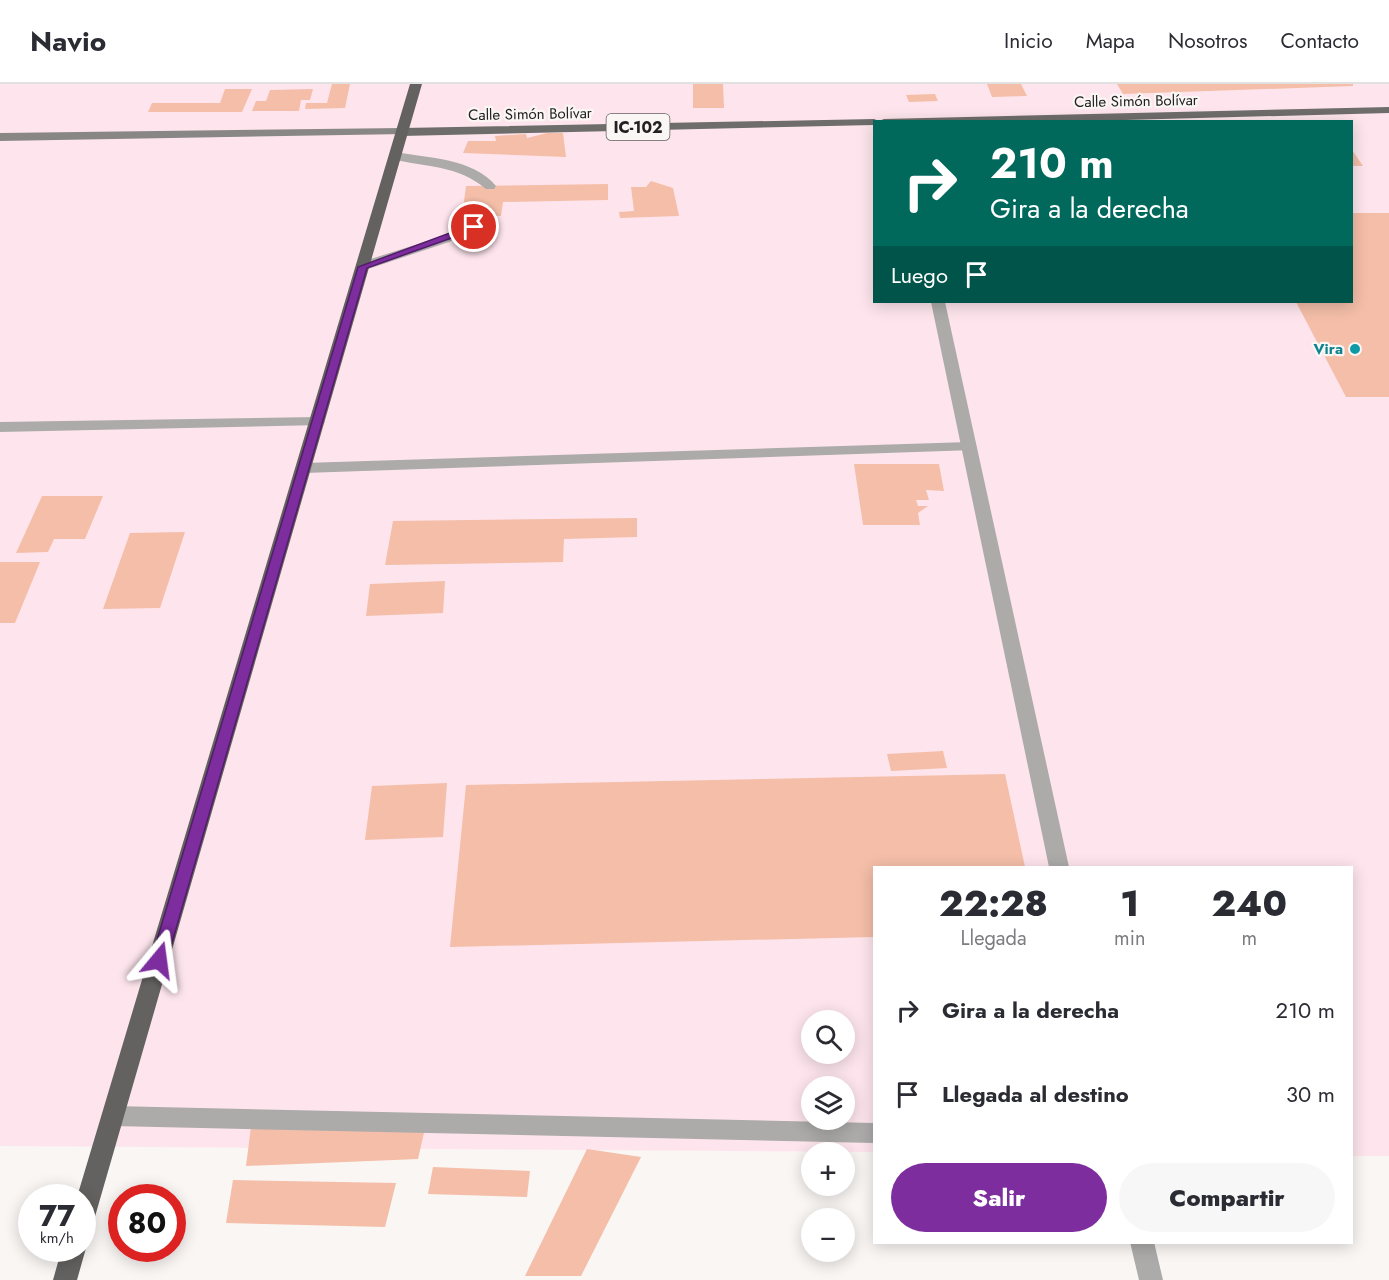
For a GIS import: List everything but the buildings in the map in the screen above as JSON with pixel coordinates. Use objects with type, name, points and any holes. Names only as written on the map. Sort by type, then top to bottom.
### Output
[{"type":"highway","points":[[93,1184],[416,84]]},
{"type":"highway","points":[[65,1280],[70,1262]]},
{"type":"main road","name":"Calle Simón Bolívar","points":[[968,120],[1389,110]]},
{"type":"main road","name":"Calle Simón Bolívar","points":[[402,132],[873,122]]},
{"type":"main road","points":[[0,137],[402,132]]},
{"type":"street","points":[[395,156],[456,166],[480,176],[490,186]]},
{"type":"street","points":[[363,267],[446,239],[474,227],[489,216]]},
{"type":"street","points":[[938,303],[1059,866]]},
{"type":"street","points":[[0,427],[317,422]]},
{"type":"street","points":[[304,468],[969,447]]},
{"type":"street","points":[[113,1116],[873,1133]]},
{"type":"street","points":[[1142,1244],[1151,1280]]},
{"type":"shaded area","points":[[0,84],[1389,84],[1389,1156],[1353,1156],[1353,866],[873,866],[873,1152],[855,1152],[855,1142],[801,1142],[801,1151],[0,1146]]},
{"type":"place","name":"Vira","points":[[1355,349]]},
{"type":"route","points":[[159,960],[363,267],[474,227]]}]
